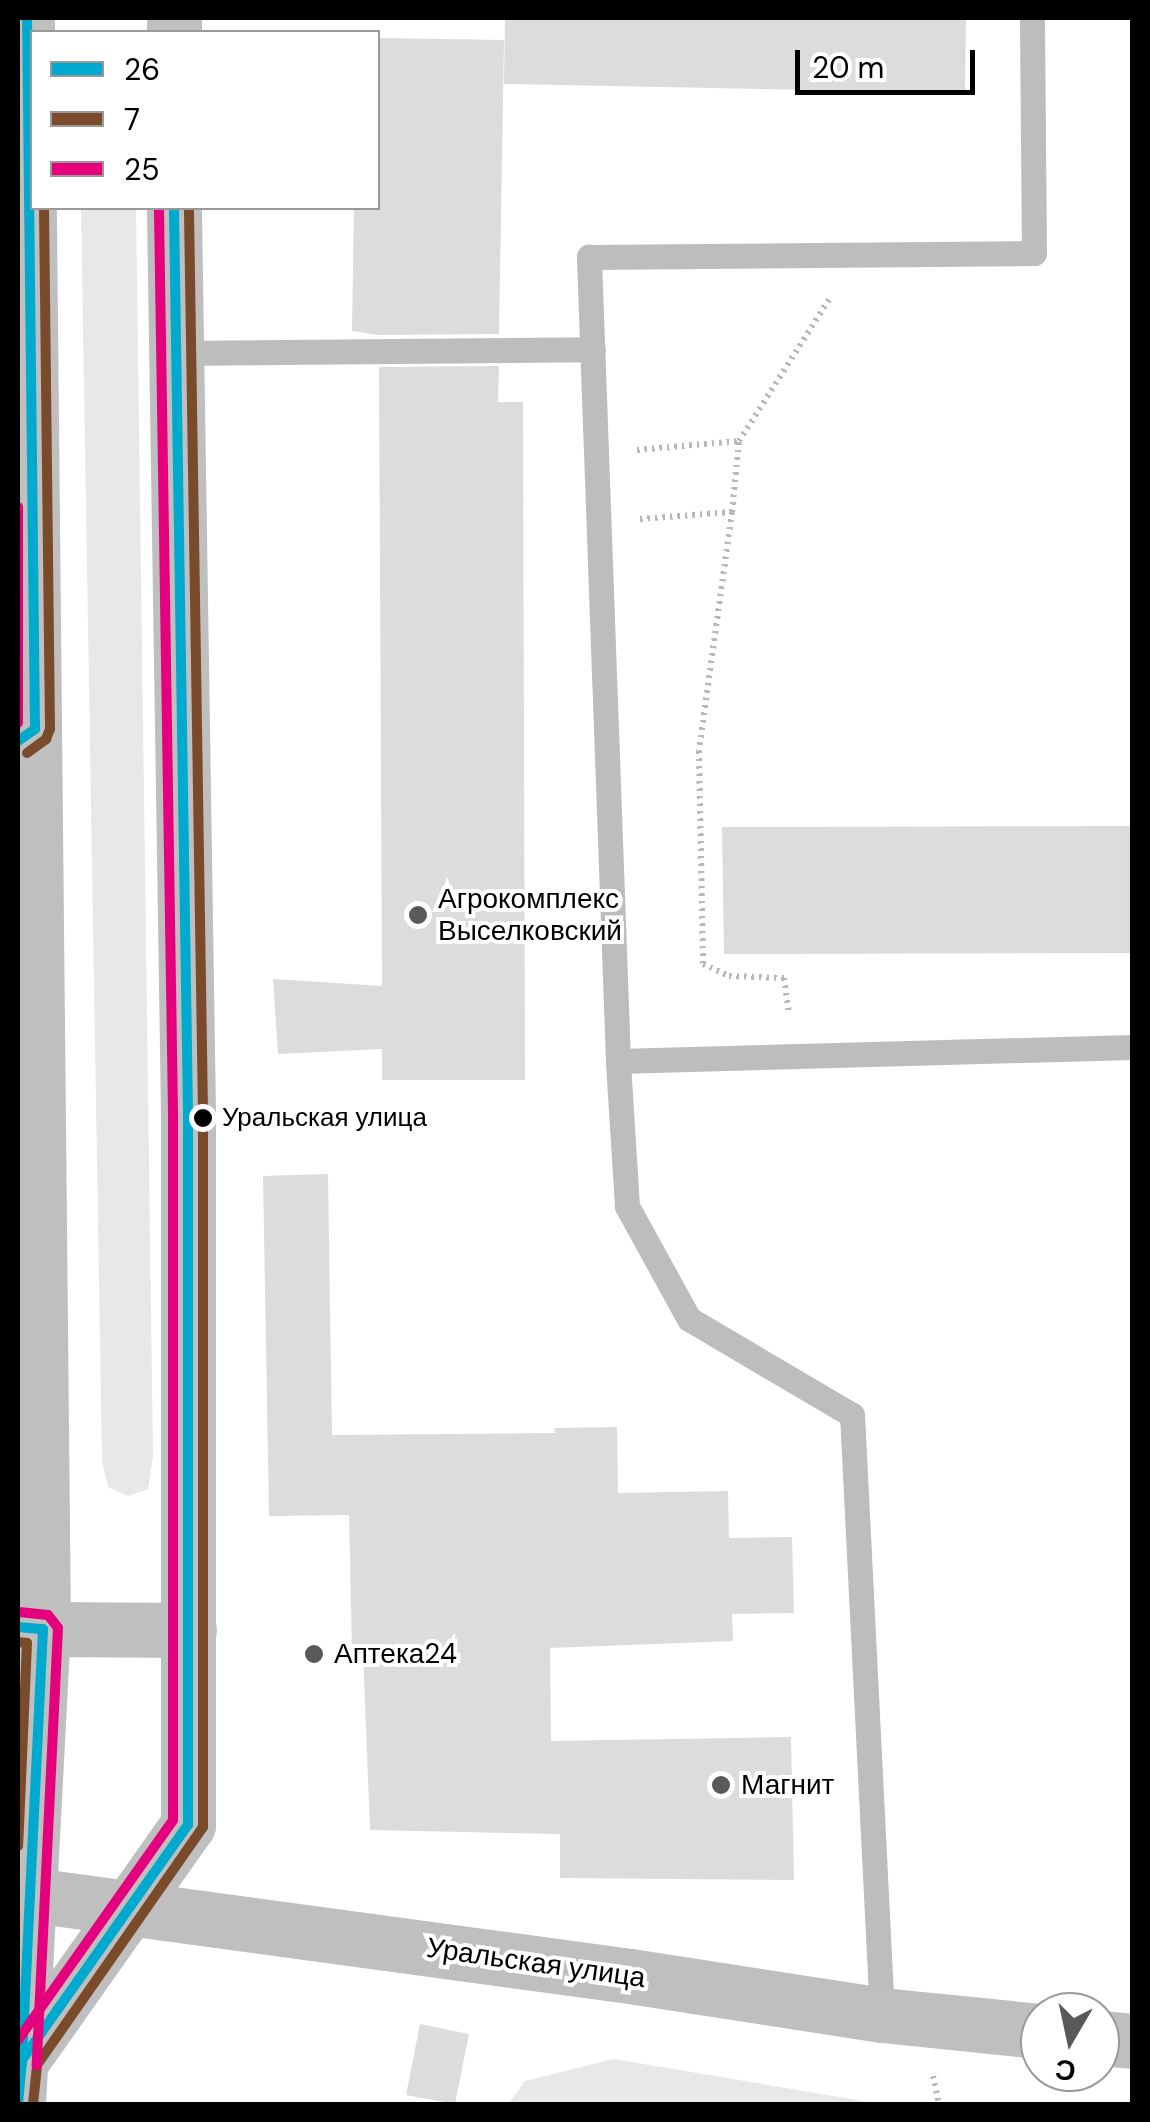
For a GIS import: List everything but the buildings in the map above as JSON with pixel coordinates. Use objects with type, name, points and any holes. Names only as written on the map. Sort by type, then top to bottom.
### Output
[{"type":"main road","points":[[20,2082],[32,1895],[27,18]]},
{"type":"main road","points":[[20,2082],[129,1908],[188,1825],[188,1113],[174,210]]},
{"type":"main road","points":[[30,1628],[189,1630]]},
{"type":"main road","name":"Уральская улица","points":[[32,1895],[630,1976],[882,2016],[1020,2030]]},
{"type":"lane","points":[[882,2016],[852,1415],[690,1319],[627,1206],[618,1061],[589,257],[1034,253],[1032,18]]},
{"type":"lane","points":[[175,353],[594,349]]},
{"type":"lane","points":[[618,1061],[1132,1047]]},
{"type":"path","points":[[796,1056],[784,978],[729,976],[703,964],[700,751],[739,442],[857,255]]},
{"type":"path","points":[[598,453],[739,442]]},
{"type":"path","points":[[600,522],[732,512]]},
{"type":"shaded area","points":[[81,210],[136,210],[153,1457],[148,1489],[128,1496],[108,1487],[102,1462]]},
{"type":"shaded area","points":[[613,2059],[881,2104],[508,2104],[525,2081]]},
{"type":"transit line","name":"26","points":[[18,741],[35,729],[27,18]]},
{"type":"transit line","name":"7","points":[[27,753],[46,739],[50,729],[44,210]]},
{"type":"transit line","name":"25","points":[[18,2040],[173,1820],[173,1113],[159,210]]},
{"type":"transit line","name":"26","points":[[18,2104],[22,2060],[188,1825],[188,1113],[174,210]]},
{"type":"transit line","name":"7","points":[[33,2104],[37,2065],[203,1827],[203,1113],[189,210]]},
{"type":"transit line","name":"25","points":[[18,507],[18,723]]},
{"type":"transit line","name":"25","points":[[19,1612],[48,1615],[58,1628],[37,2065]]},
{"type":"transit line","name":"26","points":[[18,1627],[43,1629],[22,2064]]},
{"type":"transit line","name":"7","points":[[18,1642],[27,1643],[18,1846]]},
{"type":"place","name":"Агрокомплекс Выселковский","points":[[418,915]]},
{"type":"place","name":"Уральская улица","points":[[203,1118]]},
{"type":"place","name":"Аптека24","points":[[314,1654]]},
{"type":"place","name":"Магнит","points":[[721,1785]]}]
